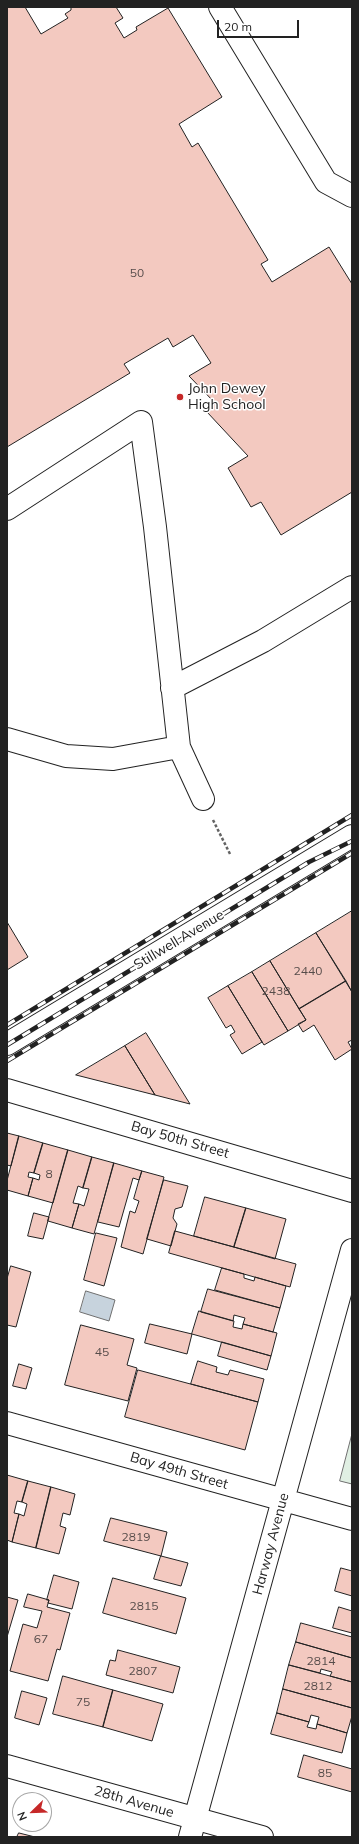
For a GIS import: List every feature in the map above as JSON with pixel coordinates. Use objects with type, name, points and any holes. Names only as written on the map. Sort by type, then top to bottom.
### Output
[{"type":"street","points":[[220,7],[326,182],[352,196]]},
{"type":"street","points":[[7,509],[142,422],[178,747],[203,799]]},
{"type":"street","points":[[172,688],[263,641],[352,587]]},
{"type":"street","points":[[7,739],[66,756],[113,759],[178,747]]},
{"type":"street","name":"Stillwell Avenue","points":[[7,1044],[352,836]]},
{"type":"street","name":"Bay 50th Street","points":[[7,1090],[352,1190]]},
{"type":"street","name":"Harway Avenue","points":[[193,1828],[352,1250]]},
{"type":"street","name":"Bay 49th Street","points":[[7,1423],[352,1519]]},
{"type":"street","name":"28th Avenue","points":[[7,1766],[193,1828],[262,1837]]},
{"type":"path","points":[[203,799],[230,854]]},
{"type":"green space","points":[[352,1434],[352,1484],[340,1481]]},
{"type":"shaded area","points":[[86,1291],[115,1300],[109,1321],[80,1312]]},
{"type":"building","points":[[7,7],[25,7],[41,34],[68,18],[65,14],[71,10],[71,7],[116,7],[123,18],[115,23],[124,38],[137,30],[136,27],[168,8],[222,97],[179,124],[192,147],[198,143],[268,260],[261,264],[272,282],[329,247],[352,284],[352,492],[281,535],[261,502],[251,507],[228,468],[248,456],[207,412],[215,403],[189,376],[211,363],[193,335],[173,347],[168,338],[124,364],[130,373],[7,447]]},
{"type":"building","points":[[352,911],[352,992],[316,933]]},
{"type":"building","points":[[7,922],[28,957],[7,970]]},
{"type":"building","points":[[316,933],[346,981],[299,1009],[270,961]]},
{"type":"building","points":[[270,961],[306,1020],[288,1031],[252,972]]},
{"type":"building","points":[[252,972],[288,1031],[264,1045],[228,986]]},
{"type":"building","points":[[346,981],[352,992],[352,1040],[348,1042],[352,1049],[335,1060],[314,1025],[303,1032],[298,1024],[306,1020],[299,1009]]},
{"type":"building","points":[[228,986],[262,1042],[242,1054],[230,1035],[235,1032],[231,1025],[226,1028],[208,998]]},
{"type":"building","points":[[146,1033],[190,1104],[155,1095],[125,1046]]},
{"type":"building","points":[[125,1046],[155,1095],[76,1075]]},
{"type":"building","points":[[7,1133],[19,1136],[11,1166],[7,1165]]},
{"type":"building","points":[[19,1136],[43,1143],[34,1173],[29,1172],[28,1177],[33,1178],[28,1196],[7,1190],[7,1181]]},
{"type":"building","points":[[43,1143],[68,1150],[53,1203],[28,1196],[33,1178],[39,1180],[40,1175],[34,1173]]},
{"type":"building","points":[[68,1150],[92,1157],[83,1188],[78,1186],[73,1203],[79,1204],[72,1228],[48,1221]]},
{"type":"building","points":[[92,1157],[114,1163],[94,1234],[72,1228],[79,1204],[84,1206],[89,1189],[83,1188]]},
{"type":"building","points":[[114,1163],[142,1171],[139,1180],[133,1178],[119,1227],[98,1222]]},
{"type":"building","points":[[142,1171],[164,1177],[143,1254],[121,1247],[130,1211],[135,1213],[139,1201],[134,1199]]},
{"type":"building","points":[[164,1180],[188,1186],[182,1207],[175,1209],[173,1218],[177,1224],[171,1246],[147,1239]]},
{"type":"building","points":[[205,1197],[246,1208],[234,1247],[194,1236]]},
{"type":"building","points":[[246,1208],[286,1219],[275,1259],[234,1247]]},
{"type":"building","points":[[34,1213],[49,1217],[43,1239],[28,1236]]},
{"type":"building","points":[[175,1231],[296,1264],[290,1287],[169,1253]]},
{"type":"building","points":[[96,1233],[117,1238],[104,1286],[84,1280]]},
{"type":"building","points":[[11,1266],[31,1272],[16,1327],[7,1325],[7,1279]]},
{"type":"building","points":[[222,1268],[244,1274],[244,1278],[254,1281],[255,1277],[286,1286],[280,1308],[215,1290]]},
{"type":"building","points":[[208,1289],[280,1308],[273,1332],[243,1324],[245,1318],[234,1315],[233,1321],[201,1312]]},
{"type":"building","points":[[199,1311],[234,1321],[233,1327],[242,1329],[243,1324],[277,1333],[271,1356],[192,1334]]},
{"type":"building","points":[[150,1324],[192,1334],[187,1354],[145,1343]]},
{"type":"building","points":[[81,1325],[134,1339],[127,1365],[137,1368],[128,1401],[65,1385]]},
{"type":"building","points":[[222,1342],[271,1356],[267,1370],[218,1356]]},
{"type":"building","points":[[198,1361],[217,1367],[216,1372],[228,1375],[230,1370],[264,1379],[258,1402],[191,1384]]},
{"type":"building","points":[[19,1364],[32,1368],[26,1389],[13,1386]]},
{"type":"building","points":[[138,1370],[258,1402],[245,1450],[125,1417]]},
{"type":"building","points":[[7,1475],[28,1481],[22,1502],[17,1501],[14,1513],[19,1514],[12,1542],[7,1540]]},
{"type":"building","points":[[28,1481],[51,1487],[36,1548],[12,1542],[19,1514],[24,1516],[27,1504],[22,1502]]},
{"type":"building","points":[[51,1487],[75,1494],[70,1515],[63,1513],[60,1526],[66,1528],[59,1554],[36,1548]]},
{"type":"building","points":[[111,1518],[167,1532],[161,1556],[104,1541]]},
{"type":"building","points":[[161,1556],[188,1563],[181,1586],[154,1579]]},
{"type":"building","points":[[341,1568],[352,1571],[352,1596],[335,1591]]},
{"type":"building","points":[[54,1575],[79,1582],[72,1609],[48,1603],[49,1600],[47,1600]]},
{"type":"building","points":[[113,1578],[186,1598],[176,1634],[103,1613]]},
{"type":"building","points":[[28,1594],[49,1600],[47,1607],[70,1613],[60,1650],[57,1649],[48,1681],[10,1671],[23,1624],[37,1628],[42,1611],[24,1607]]},
{"type":"building","points":[[7,1597],[18,1600],[7,1637]]},
{"type":"building","points":[[339,1607],[352,1611],[352,1633],[333,1628]]},
{"type":"building","points":[[301,1623],[352,1637],[352,1658],[296,1642]]},
{"type":"building","points":[[296,1642],[352,1658],[352,1682],[330,1676],[332,1672],[321,1669],[320,1673],[289,1665]]},
{"type":"building","points":[[118,1650],[180,1667],[173,1693],[106,1675],[110,1660],[115,1661]]},
{"type":"building","points":[[289,1665],[352,1682],[352,1708],[283,1689]]},
{"type":"building","points":[[63,1676],[113,1690],[103,1727],[53,1714]]},
{"type":"building","points":[[283,1689],[352,1708],[352,1716],[347,1733],[317,1724],[319,1717],[311,1715],[309,1722],[277,1713]]},
{"type":"building","points":[[113,1690],[163,1704],[152,1741],[103,1727]]},
{"type":"building","points":[[22,1691],[47,1698],[39,1725],[15,1718]]},
{"type":"building","points":[[277,1713],[309,1722],[307,1727],[316,1729],[317,1724],[347,1733],[342,1753],[271,1734]]},
{"type":"building","points":[[304,1755],[352,1769],[352,1792],[298,1777]]},
{"type":"building","points":[[19,1833],[35,1837],[17,1837]]},
{"type":"railway","points":[[7,1025],[352,815]]},
{"type":"railway","points":[[7,1045],[309,862],[352,841]]},
{"type":"railway","points":[[7,1061],[352,853]]},
{"type":"place","name":"John Dewey High School","points":[[180,397]]}]
